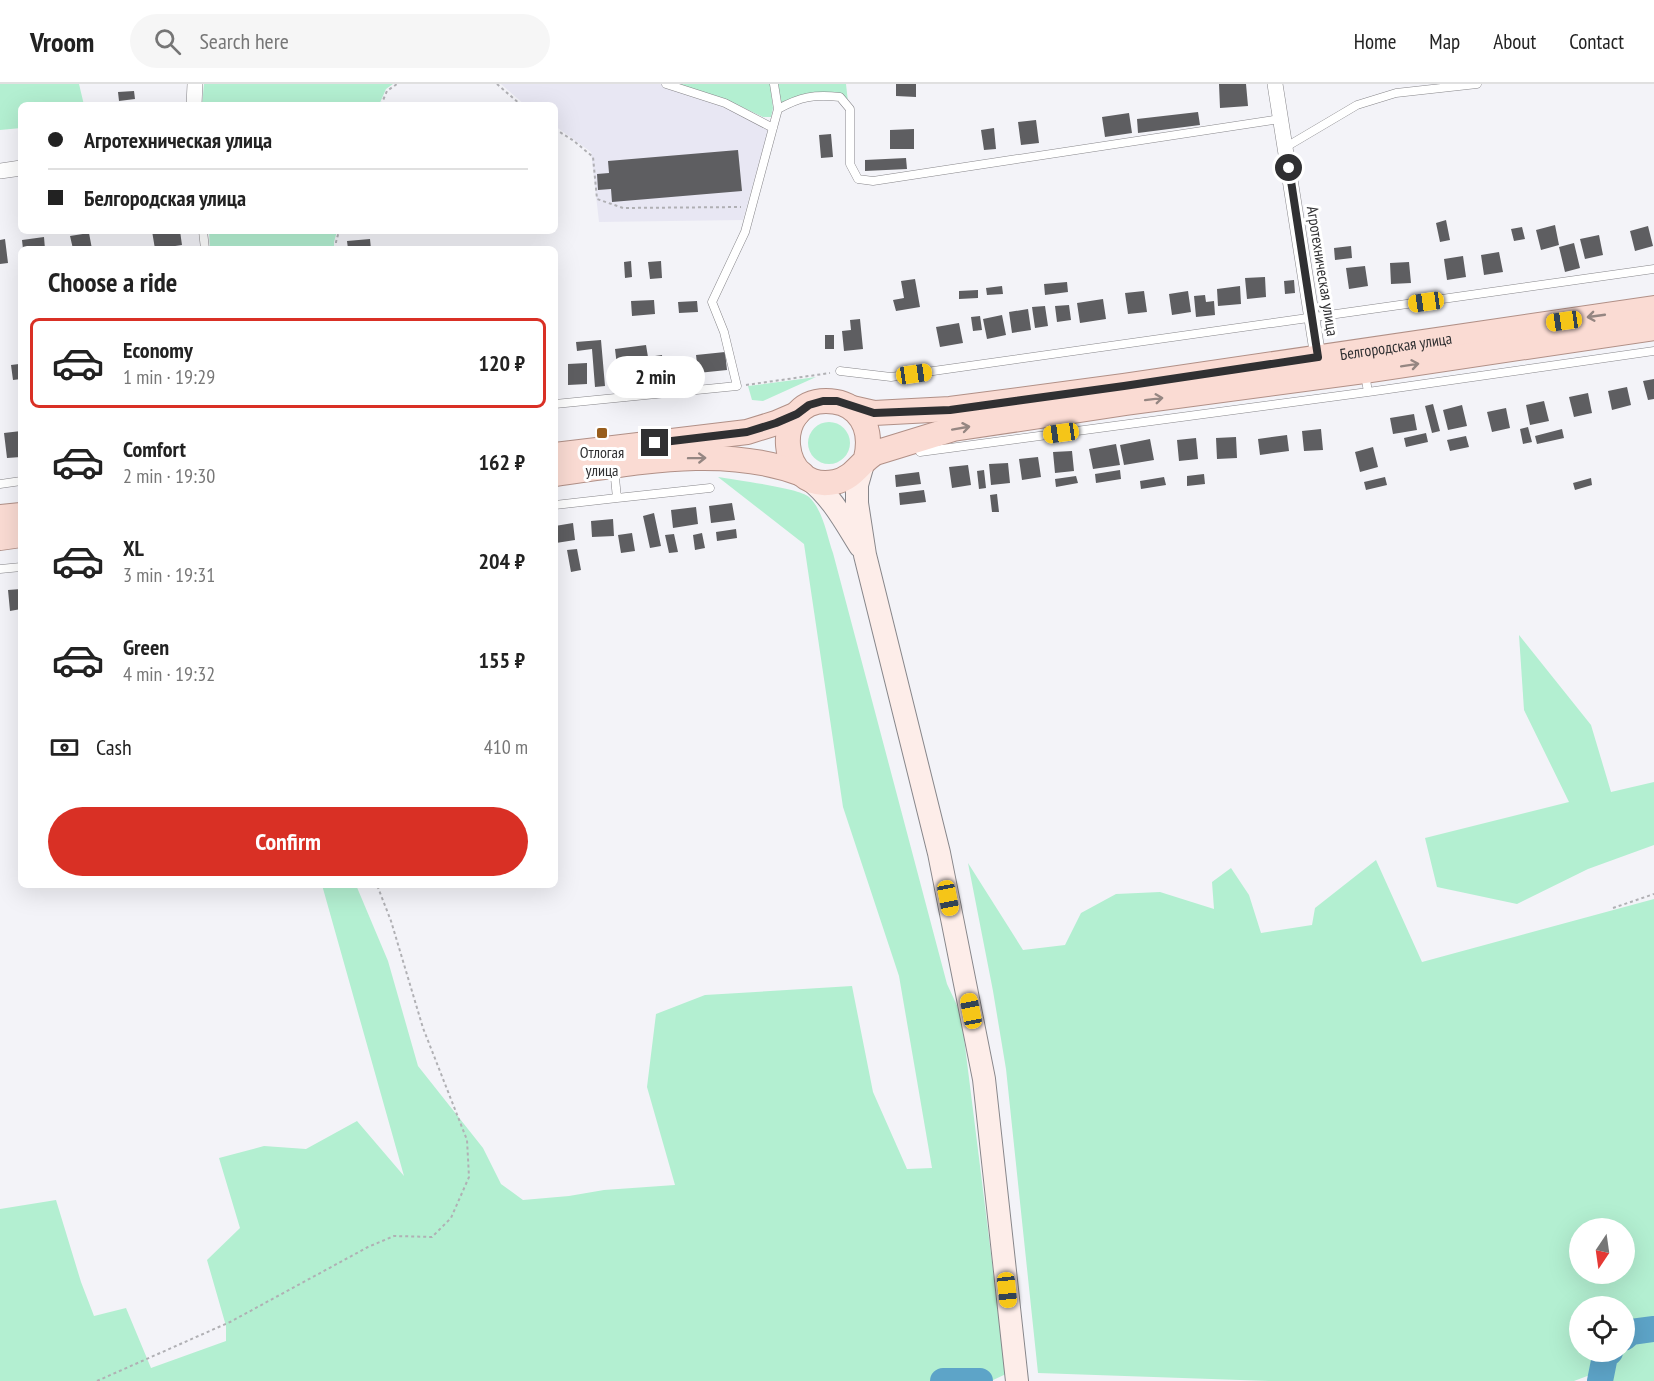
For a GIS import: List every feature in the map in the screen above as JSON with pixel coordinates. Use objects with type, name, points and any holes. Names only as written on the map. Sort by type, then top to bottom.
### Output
[{"type":"main road","name":"Белгородская улица","points":[[852,408],[874,413],[950,410],[1654,308]]},
{"type":"main road","name":"Белгородская улица","points":[[864,461],[886,449],[953,429],[1126,403],[1366,382],[1654,328]]},
{"type":"main road","points":[[558,455],[747,432],[776,423],[797,414],[809,405],[823,401],[837,401],[852,408],[862,418],[869,439],[856,485],[857,503],[866,555],[939,853],[984,1079],[1016,1370]]},
{"type":"main road","points":[[797,414],[787,436],[787,447],[794,465],[819,487],[836,507],[866,555]]},
{"type":"main road","points":[[558,474],[676,459],[744,459],[777,465],[818,482],[836,482],[856,472],[864,461]]},
{"type":"main road","points":[[0,518],[18,515]]},
{"type":"main road","points":[[0,538],[18,535]]},
{"type":"street","points":[[194,102],[195,84]]},
{"type":"street","name":"Агротехническая улица","points":[[1275,84],[1318,357]]},
{"type":"street","points":[[0,171],[18,168]]},
{"type":"lane","points":[[666,84],[725,103],[773,128]]},
{"type":"lane","points":[[558,404],[737,386],[724,332],[712,302],[745,232],[778,109],[774,84]]},
{"type":"lane","points":[[1286,147],[1357,105],[1396,93],[1477,84]]},
{"type":"lane","points":[[778,109],[794,100],[818,95],[840,97],[850,109],[850,164],[858,179],[873,181],[1280,119]]},
{"type":"lane","points":[[840,371],[891,377],[1654,269]]},
{"type":"lane","points":[[920,452],[1366,382],[1654,351]]},
{"type":"lane","points":[[614,466],[617,498]]},
{"type":"lane","points":[[0,484],[18,481]]},
{"type":"lane","points":[[558,505],[710,488]]},
{"type":"lane","points":[[0,569],[18,567]]},
{"type":"path","points":[[382,102],[387,91],[398,84]]},
{"type":"path","points":[[497,84],[518,102]]},
{"type":"path","points":[[558,131],[593,157],[597,199],[622,208],[752,206]]},
{"type":"path","points":[[737,386],[840,371]]},
{"type":"path","points":[[97,1381],[230,1323],[368,1247],[394,1236],[432,1237],[451,1218],[469,1177],[467,1140],[423,1028],[391,921],[377,888]]},
{"type":"path","points":[[1613,908],[1654,894]]},
{"type":"shaded area","points":[[501,84],[660,84],[722,106],[768,130],[743,220],[599,222],[591,152],[558,128],[558,102],[522,102]]},
{"type":"green space","points":[[0,84],[79,84],[83,102],[18,102],[18,128],[0,130]]},
{"type":"green space","points":[[204,84],[393,84],[386,89],[380,102],[202,102]]},
{"type":"green space","points":[[673,84],[770,84],[773,108],[771,117],[763,117],[727,100]]},
{"type":"green space","points":[[777,84],[846,84],[848,102],[840,95],[780,104]]},
{"type":"green space","points":[[209,234],[336,234],[334,246],[210,246]]},
{"type":"green space","points":[[816,377],[763,401],[752,400],[748,386]]},
{"type":"green space","points":[[829,422],[837,423],[844,428],[849,435],[849,451],[844,458],[837,463],[829,464],[821,463],[814,458],[809,451],[808,443],[809,435],[814,428],[821,423]]},
{"type":"green space","points":[[718,477],[803,494],[814,502],[824,524],[947,984],[961,1014],[1006,1374],[991,1381],[0,1381],[0,1209],[56,1200],[94,1316],[126,1308],[151,1368],[226,1341],[226,1326],[207,1260],[240,1228],[219,1158],[264,1146],[306,1149],[357,1121],[404,1176],[323,888],[357,888],[388,961],[418,1066],[483,1148],[501,1184],[523,1200],[604,1190],[675,1185],[647,1087],[656,1014],[705,995],[852,986],[873,1092],[907,1169],[932,1168],[899,976],[843,807],[804,544]]},
{"type":"green space","points":[[1519,635],[1591,725],[1611,792],[1654,782],[1654,845],[1588,869],[1517,904],[1437,887],[1425,838],[1569,802],[1524,710]]},
{"type":"green space","points":[[1376,860],[1422,962],[1654,899],[1654,1322],[1635,1324],[1635,1296],[1569,1296],[1569,1362],[1595,1362],[1590,1375],[1574,1381],[1269,1381],[1038,1373],[1006,1069],[968,863],[1023,950],[1065,945],[1081,913],[1116,894],[1160,892],[1214,909],[1212,882],[1231,868],[1249,895],[1261,933],[1312,925],[1315,908]]},
{"type":"green space","points":[[1654,1337],[1654,1381],[1609,1381],[1612,1362],[1635,1362],[1635,1339]]},
{"type":"building","points":[[896,84],[916,84],[916,97],[896,96]]},
{"type":"building","points":[[1219,84],[1246,84],[1248,106],[1220,108]]},
{"type":"building","points":[[134,91],[135,99],[119,101],[118,92]]},
{"type":"building","points":[[1198,112],[1200,125],[1138,133],[1137,119]]},
{"type":"building","points":[[1129,113],[1132,133],[1105,137],[1102,117]]},
{"type":"building","points":[[1036,120],[1039,143],[1021,145],[1018,122]]},
{"type":"building","points":[[994,128],[996,149],[984,150],[981,130]]},
{"type":"building","points":[[914,129],[914,149],[890,149],[890,130]]},
{"type":"building","points":[[831,134],[833,157],[821,158],[819,135]]},
{"type":"building","points":[[738,150],[742,191],[612,202],[611,189],[598,190],[597,174],[609,173],[608,161]]},
{"type":"building","points":[[906,158],[907,169],[865,171],[865,160]]},
{"type":"building","points":[[1446,220],[1450,240],[1440,242],[1436,223]]},
{"type":"building","points":[[1555,225],[1559,245],[1541,250],[1536,230]]},
{"type":"building","points":[[1648,226],[1653,246],[1635,251],[1630,231]]},
{"type":"building","points":[[1522,227],[1525,239],[1514,241],[1511,229]]},
{"type":"building","points":[[89,234],[91,246],[72,246],[70,236]]},
{"type":"building","points":[[152,234],[180,234],[182,245],[154,246]]},
{"type":"building","points":[[1599,235],[1603,255],[1585,259],[1580,239]]},
{"type":"building","points":[[44,237],[45,246],[23,246],[22,240]]},
{"type":"building","points":[[5,239],[8,263],[0,264],[0,240]]},
{"type":"building","points":[[370,239],[371,246],[348,246],[347,241]]},
{"type":"building","points":[[1574,243],[1580,268],[1565,272],[1559,247]]},
{"type":"building","points":[[1351,246],[1352,258],[1335,260],[1334,248]]},
{"type":"building","points":[[1499,252],[1503,272],[1484,275],[1481,255]]},
{"type":"building","points":[[1463,256],[1466,277],[1447,280],[1444,259]]},
{"type":"building","points":[[631,261],[632,277],[625,278],[624,262]]},
{"type":"building","points":[[661,261],[662,278],[650,279],[648,262]]},
{"type":"building","points":[[1409,262],[1411,283],[1391,284],[1390,263]]},
{"type":"building","points":[[1365,266],[1368,286],[1349,289],[1346,268]]},
{"type":"building","points":[[1265,277],[1266,297],[1247,299],[1245,278]]},
{"type":"building","points":[[915,279],[920,307],[896,311],[893,300],[904,298],[901,281]]},
{"type":"building","points":[[1294,280],[1295,293],[1285,294],[1284,281]]},
{"type":"building","points":[[1067,282],[1068,292],[1045,295],[1044,284]]},
{"type":"building","points":[[1002,286],[1003,294],[987,295],[986,288]]},
{"type":"building","points":[[1240,286],[1241,304],[1218,306],[1217,289]]},
{"type":"building","points":[[978,290],[978,298],[959,299],[959,291]]},
{"type":"building","points":[[1144,291],[1147,312],[1128,314],[1125,293]]},
{"type":"building","points":[[1188,291],[1191,312],[1172,315],[1169,294]]},
{"type":"building","points":[[1205,295],[1206,302],[1214,301],[1215,315],[1196,317],[1194,296]]},
{"type":"building","points":[[1103,299],[1106,319],[1080,323],[1077,303]]},
{"type":"building","points":[[654,300],[655,314],[632,316],[631,301]]},
{"type":"building","points":[[697,301],[698,312],[679,313],[678,302]]},
{"type":"building","points":[[1069,305],[1071,320],[1057,322],[1055,306]]},
{"type":"building","points":[[1045,306],[1048,326],[1035,328],[1032,307]]},
{"type":"building","points":[[1028,309],[1031,330],[1012,333],[1009,312]]},
{"type":"building","points":[[1002,315],[1006,335],[987,339],[983,319]]},
{"type":"building","points":[[980,316],[982,330],[973,331],[971,317]]},
{"type":"building","points":[[860,319],[863,349],[844,351],[842,331],[851,330],[850,320]]},
{"type":"building","points":[[959,323],[963,343],[940,347],[936,327]]},
{"type":"building","points":[[825,335],[834,335],[834,349],[825,349]]},
{"type":"building","points":[[601,340],[605,386],[595,387],[592,349],[577,351],[576,342]]},
{"type":"building","points":[[646,345],[648,357],[662,355],[663,368],[618,374],[615,349]]},
{"type":"building","points":[[725,352],[727,370],[698,373],[696,355]]},
{"type":"building","points":[[587,363],[587,384],[568,385],[568,364]]},
{"type":"building","points":[[18,364],[18,379],[13,380],[11,365]]},
{"type":"building","points":[[1654,379],[1654,399],[1648,400],[1643,381]]},
{"type":"building","points":[[1627,387],[1631,405],[1612,410],[1608,391]]},
{"type":"building","points":[[1588,393],[1592,413],[1574,417],[1569,397]]},
{"type":"building","points":[[1544,401],[1549,421],[1530,425],[1526,405]]},
{"type":"building","points":[[1433,404],[1440,431],[1432,433],[1425,406]]},
{"type":"building","points":[[1462,405],[1467,426],[1448,430],[1443,410]]},
{"type":"building","points":[[1506,408],[1510,428],[1492,432],[1487,412]]},
{"type":"building","points":[[1414,414],[1417,430],[1393,434],[1390,418]]},
{"type":"building","points":[[1528,427],[1532,442],[1523,444],[1520,429]]},
{"type":"building","points":[[1321,429],[1323,450],[1304,451],[1302,431]]},
{"type":"building","points":[[1562,429],[1564,438],[1537,444],[1535,436]]},
{"type":"building","points":[[18,431],[18,457],[7,458],[4,433]]},
{"type":"building","points":[[1426,433],[1428,442],[1406,447],[1404,438]]},
{"type":"building","points":[[1287,435],[1289,451],[1260,455],[1258,439]]},
{"type":"building","points":[[1466,436],[1469,447],[1450,451],[1447,440]]},
{"type":"building","points":[[1236,437],[1237,458],[1217,459],[1216,438]]},
{"type":"building","points":[[1196,438],[1198,459],[1179,461],[1177,440]]},
{"type":"building","points":[[1150,439],[1154,460],[1124,465],[1120,445]]},
{"type":"building","points":[[1116,444],[1120,465],[1093,469],[1089,449]]},
{"type":"building","points":[[1373,447],[1378,467],[1360,472],[1355,452]]},
{"type":"building","points":[[1072,451],[1074,471],[1055,473],[1053,452]]},
{"type":"building","points":[[1038,457],[1041,477],[1022,480],[1019,459]]},
{"type":"building","points":[[1008,463],[1010,483],[991,485],[989,464]]},
{"type":"building","points":[[968,465],[971,485],[952,488],[949,467]]},
{"type":"building","points":[[984,470],[986,488],[979,489],[977,471]]},
{"type":"building","points":[[1120,470],[1121,479],[1096,483],[1095,474]]},
{"type":"building","points":[[919,472],[921,484],[896,487],[895,475]]},
{"type":"building","points":[[1204,474],[1205,484],[1187,486],[1187,476]]},
{"type":"building","points":[[1076,476],[1078,483],[1056,487],[1055,479]]},
{"type":"building","points":[[1164,477],[1166,485],[1141,489],[1140,481]]},
{"type":"building","points":[[1385,477],[1387,485],[1366,490],[1364,482]]},
{"type":"building","points":[[1591,478],[1592,485],[1575,490],[1573,483]]},
{"type":"building","points":[[924,490],[926,502],[900,505],[899,493]]},
{"type":"building","points":[[997,494],[999,512],[992,512],[990,495]]},
{"type":"building","points":[[732,503],[735,520],[711,523],[709,506]]},
{"type":"building","points":[[696,507],[698,524],[673,528],[671,510]]},
{"type":"building","points":[[654,513],[661,546],[650,548],[643,516]]},
{"type":"building","points":[[613,519],[614,536],[592,537],[591,521]]},
{"type":"building","points":[[573,523],[575,540],[558,543],[558,526]]},
{"type":"building","points":[[736,529],[737,538],[717,541],[716,532]]},
{"type":"building","points":[[632,533],[635,551],[621,553],[618,535]]},
{"type":"building","points":[[702,533],[705,548],[695,550],[693,535]]},
{"type":"building","points":[[674,534],[678,552],[669,553],[665,535]]},
{"type":"building","points":[[577,549],[581,570],[571,572],[567,550]]},
{"type":"building","points":[[18,589],[18,610],[10,611],[8,590]]},
{"type":"waterway","points":[[1635,1331],[1654,1329]]},
{"type":"waterway","points":[[1600,1381],[1604,1362]]},
{"type":"waterway","points":[[943,1381],[980,1381]]},
{"type":"place","name":"Отлогая улица","points":[[602,433]]},
{"type":"route","points":[[655,443],[747,432],[776,423],[797,414],[809,405],[823,401],[837,401],[852,408],[874,413],[950,410],[1318,357],[1289,168]]}]
